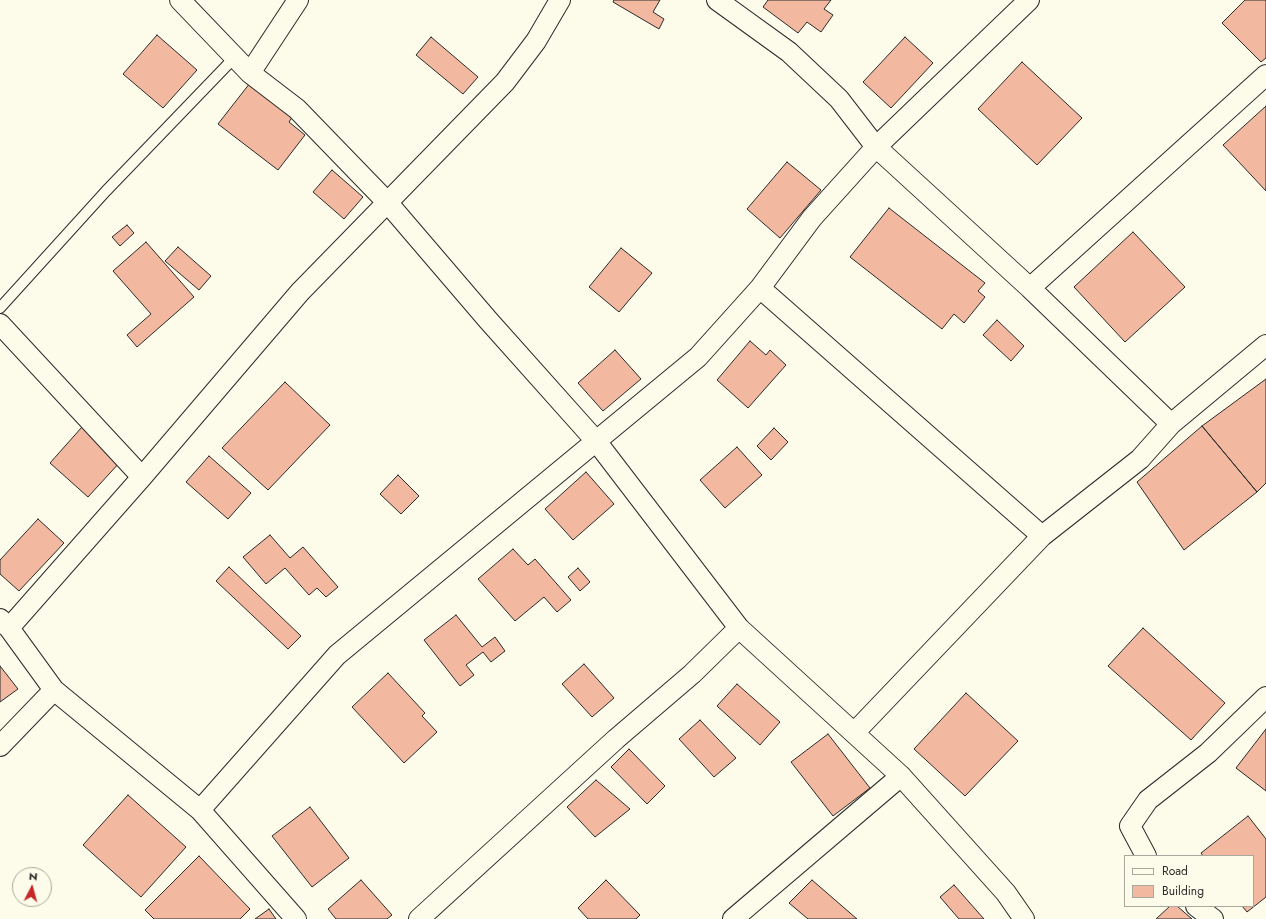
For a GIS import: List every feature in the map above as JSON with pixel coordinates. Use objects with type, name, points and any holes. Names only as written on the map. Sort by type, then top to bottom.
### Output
[{"type":"street","points":[[180,0],[250,73],[297,109],[387,202],[488,320],[596,441],[739,628],[901,776],[1006,893],[1018,917]]},
{"type":"street","points":[[250,73],[298,0]]},
{"type":"street","points":[[296,919],[200,810],[54,690],[5,624],[142,477],[300,292],[505,82],[536,41],[560,0]]},
{"type":"street","points":[[717,0],[794,57],[839,99],[876,146],[1030,288],[1171,424]]},
{"type":"street","points":[[200,810],[337,655],[698,356],[760,288],[812,218],[876,146],[1029,0]]},
{"type":"street","points":[[1030,288],[1266,75]]},
{"type":"street","points":[[760,288],[1042,536]]},
{"type":"street","points":[[0,324],[142,477]]},
{"type":"street","points":[[854,733],[1042,536],[1140,459],[1171,424],[1266,345]]},
{"type":"street","points":[[419,919],[616,739],[692,674],[739,628]]},
{"type":"street","points":[[0,746],[54,690]]},
{"type":"street","points":[[1145,855],[1130,826],[1148,800],[1208,753],[1266,697]]},
{"type":"street","points":[[734,919],[901,776]]},
{"type":"street","points":[[1197,907],[1213,919]]},
{"type":"lane","points":[[0,308],[106,191],[235,57]]},
{"type":"building","points":[[614,0],[660,0],[653,12],[664,19],[659,29],[613,2]]},
{"type":"building","points":[[768,0],[831,0],[824,9],[833,15],[821,32],[807,22],[798,33],[763,7]]},
{"type":"building","points":[[1245,0],[1266,0],[1266,58],[1261,62],[1222,23]]},
{"type":"building","points":[[157,35],[197,70],[163,108],[123,74]]},
{"type":"building","points":[[431,37],[478,77],[463,94],[416,55]]},
{"type":"building","points":[[905,37],[933,63],[891,108],[863,82]]},
{"type":"building","points":[[1022,62],[1082,118],[1037,165],[978,109]]},
{"type":"building","points":[[250,83],[293,116],[289,122],[305,135],[278,170],[218,124]]},
{"type":"building","points":[[1266,106],[1266,191],[1223,145]]},
{"type":"building","points":[[787,162],[821,190],[780,238],[747,209]]},
{"type":"building","points":[[332,170],[363,197],[344,219],[313,192]]},
{"type":"building","points":[[889,208],[985,283],[978,291],[985,297],[964,323],[954,314],[942,329],[850,257]]},
{"type":"building","points":[[127,225],[134,233],[120,246],[112,237]]},
{"type":"building","points":[[1133,232],[1185,287],[1125,342],[1074,287]]},
{"type":"building","points":[[146,242],[194,297],[137,347],[127,335],[151,314],[113,271]]},
{"type":"building","points":[[178,247],[211,276],[199,290],[165,261]]},
{"type":"building","points":[[621,248],[652,273],[619,312],[589,287]]},
{"type":"building","points":[[997,320],[1024,346],[1011,361],[983,335]]},
{"type":"building","points":[[750,341],[766,355],[770,350],[786,365],[748,408],[717,380]]},
{"type":"building","points":[[615,350],[641,379],[603,411],[578,383]]},
{"type":"building","points":[[1266,379],[1266,483],[1257,492],[1202,426]]},
{"type":"building","points":[[285,382],[330,425],[268,490],[222,448]]},
{"type":"building","points":[[1202,426],[1257,492],[1184,550],[1137,482]]},
{"type":"building","points":[[82,427],[121,461],[88,497],[50,463]]},
{"type":"building","points":[[774,428],[788,442],[771,460],[757,446]]},
{"type":"building","points":[[737,447],[762,475],[725,508],[700,480]]},
{"type":"building","points":[[209,456],[251,493],[228,519],[186,482]]},
{"type":"building","points":[[586,472],[614,504],[573,540],[545,509]]},
{"type":"building","points":[[398,475],[419,496],[401,514],[380,494]]},
{"type":"building","points":[[38,519],[64,543],[19,591],[0,574],[0,560]]},
{"type":"building","points":[[270,535],[290,558],[303,547],[338,587],[326,597],[317,588],[309,595],[285,568],[266,584],[243,557]]},
{"type":"building","points":[[513,549],[528,565],[535,559],[571,600],[557,612],[544,597],[515,621],[478,579]]},
{"type":"building","points":[[229,567],[301,636],[288,649],[216,581]]},
{"type":"building","points":[[578,568],[590,582],[580,591],[568,577]]},
{"type":"building","points":[[456,615],[482,647],[495,637],[505,651],[491,662],[483,652],[466,665],[474,675],[460,686],[424,640]]},
{"type":"building","points":[[1143,628],[1225,703],[1191,740],[1108,666]]},
{"type":"building","points":[[584,664],[614,698],[592,717],[562,684]]},
{"type":"building","points":[[0,666],[18,689],[0,702]]},
{"type":"building","points":[[388,673],[425,713],[422,716],[437,732],[404,763],[352,707]]},
{"type":"building","points":[[737,684],[780,722],[760,745],[717,706]]},
{"type":"building","points":[[966,693],[1018,741],[965,796],[914,749]]},
{"type":"building","points":[[700,720],[736,758],[714,777],[679,739]]},
{"type":"building","points":[[1266,729],[1266,791],[1236,768]]},
{"type":"building","points":[[828,734],[870,788],[833,816],[791,762]]},
{"type":"building","points":[[629,749],[665,786],[647,804],[611,767]]},
{"type":"building","points":[[596,780],[630,809],[595,837],[567,807]]},
{"type":"building","points":[[128,795],[186,847],[141,897],[83,845]]},
{"type":"building","points":[[310,807],[349,858],[312,887],[272,836]]},
{"type":"building","points":[[1248,816],[1266,839],[1266,897],[1254,906],[1254,855],[1202,855],[1201,853]]},
{"type":"building","points":[[199,856],[250,909],[240,919],[154,919],[145,910]]},
{"type":"building","points":[[361,880],[392,915],[387,919],[336,919],[328,909]]},
{"type":"building","points":[[606,880],[640,915],[636,919],[588,919],[578,908]]},
{"type":"building","points":[[812,880],[857,919],[808,919],[789,903]]},
{"type":"building","points":[[954,885],[984,919],[959,919],[940,897]]},
{"type":"building","points":[[1169,907],[1178,907],[1192,919],[1156,919]]},
{"type":"building","points":[[1243,907],[1253,907],[1247,912]]},
{"type":"building","points":[[269,909],[276,919],[255,919]]}]
